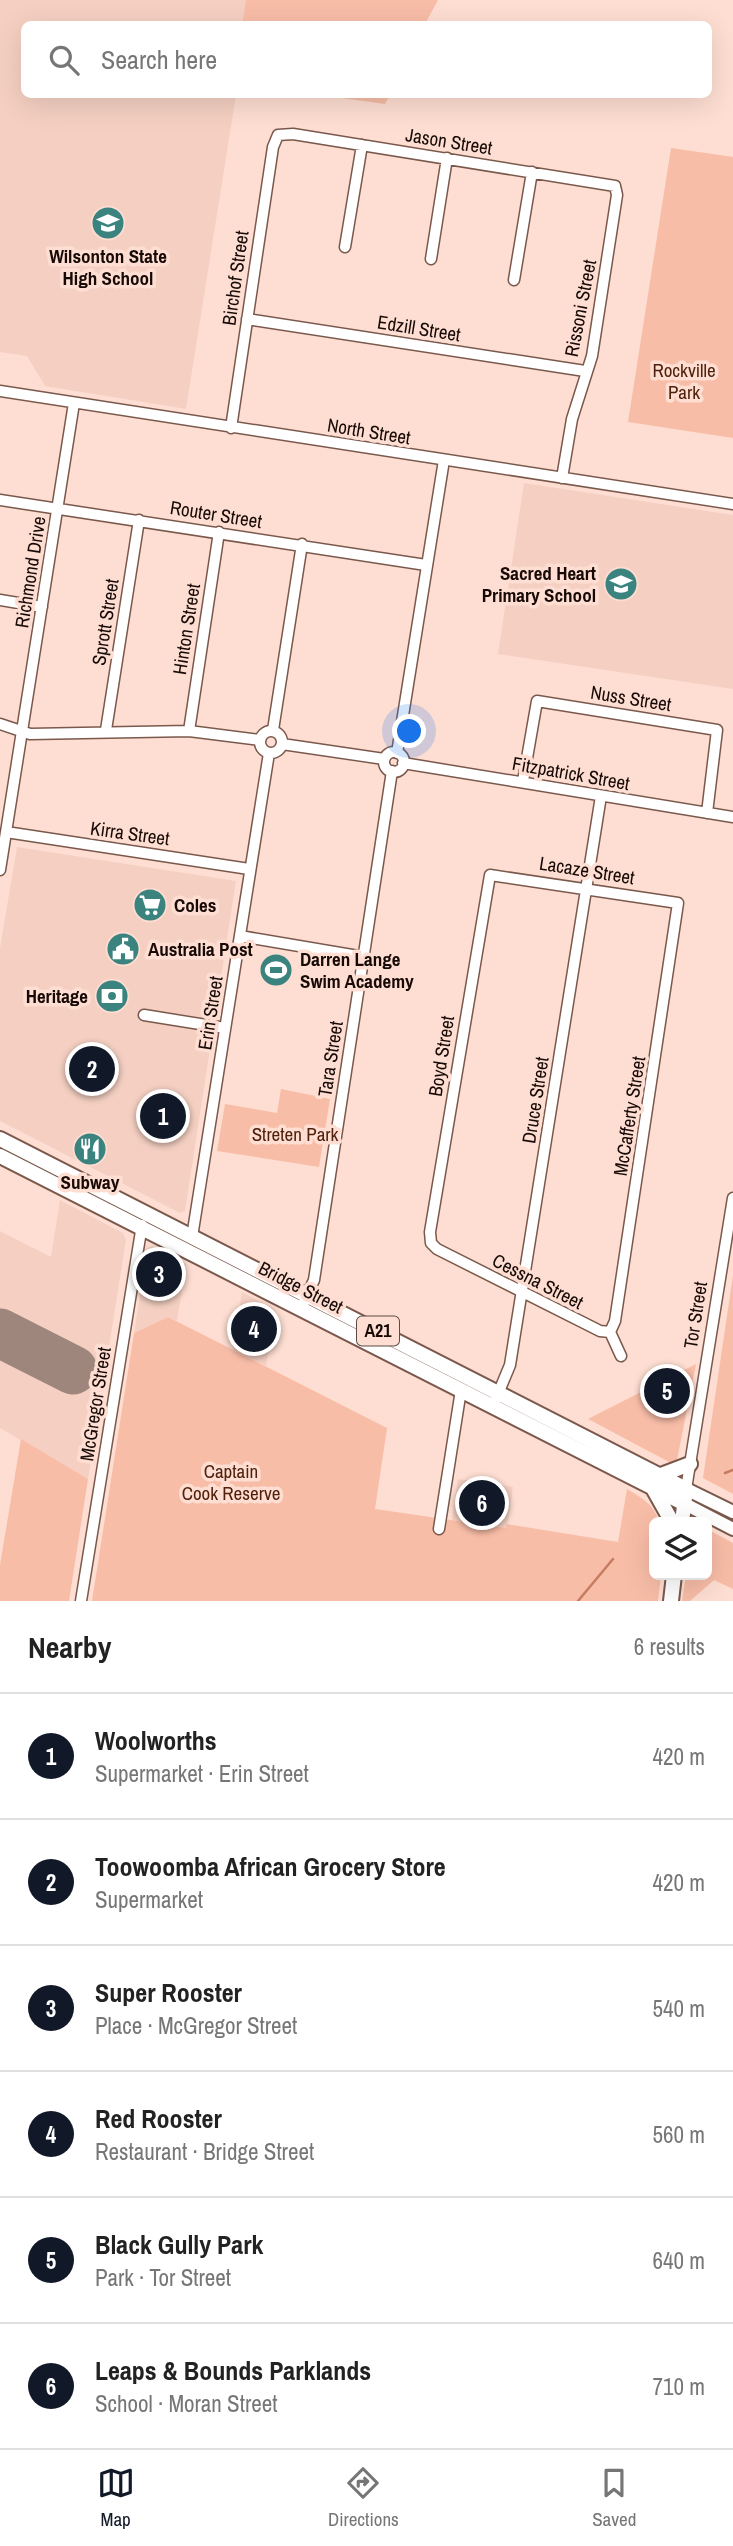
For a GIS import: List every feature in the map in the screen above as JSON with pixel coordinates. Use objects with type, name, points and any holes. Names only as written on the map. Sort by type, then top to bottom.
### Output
[{"type":"highway","name":"Bridge Street","points":[[0,1139],[192,1237],[461,1390],[496,1400]]},
{"type":"highway","name":"Bridge Street","points":[[0,1156],[142,1228],[304,1302],[657,1482],[685,1504]]},
{"type":"highway","points":[[669,1517],[657,1482],[690,1464]]},
{"type":"highway","name":"Bridge Street","points":[[657,1482],[686,1489]]},
{"type":"highway","name":"Tor Street","points":[[683,1517],[686,1489]]},
{"type":"highway","points":[[671,1601],[673,1580]]},
{"type":"main road","name":"Bridge Street","points":[[686,1489],[733,1512]]},
{"type":"main road","name":"Bridge Street","points":[[685,1504],[708,1517]]},
{"type":"main road","name":"Bridge Street","points":[[712,1519],[733,1529]]},
{"type":"street","name":"Jason Street","points":[[278,135],[293,134],[615,186]]},
{"type":"street","name":"Birchof Street","points":[[231,428],[273,147],[278,135]]},
{"type":"street","points":[[345,247],[362,145]]},
{"type":"street","points":[[431,259],[447,158]]},
{"type":"street","points":[[514,280],[532,172]]},
{"type":"street","name":"Rissoni Street","points":[[562,478],[572,419],[585,371],[592,356],[617,195],[615,186]]},
{"type":"street","name":"Edzill Street","points":[[247,319],[585,371]]},
{"type":"street","name":"North Street","points":[[0,391],[733,504]]},
{"type":"street","name":"Richmond Drive","points":[[0,870],[6,832],[4,812],[23,732],[74,403]]},
{"type":"street","points":[[397,753],[388,754],[384,759],[386,769],[398,771],[403,763],[397,753],[444,460]]},
{"type":"street","name":"Router Street","points":[[0,499],[426,565]]},
{"type":"street","name":"Sprott Street","points":[[106,730],[139,520]]},
{"type":"street","name":"Hinton Street","points":[[189,731],[219,532]]},
{"type":"street","points":[[273,730],[302,544]]},
{"type":"street","points":[[0,600],[42,607]]},
{"type":"street","name":"Nuss Street","points":[[523,781],[537,701],[717,730],[707,813]]},
{"type":"street","points":[[0,724],[23,732],[189,731],[260,740]]},
{"type":"street","points":[[273,730],[263,734],[260,740],[261,748],[269,753],[277,751],[282,744]]},
{"type":"street","points":[[273,730],[279,734],[282,744]]},
{"type":"street","points":[[282,744],[384,759]]},
{"type":"street","name":"Erin Street","points":[[192,1237],[269,753]]},
{"type":"street","name":"Fitzpatrick Street","points":[[403,763],[733,817]]},
{"type":"street","name":"Tara Street","points":[[304,1302],[314,1280],[392,771]]},
{"type":"street","name":"Druce Street","points":[[496,1400],[510,1365],[601,796]]},
{"type":"street","name":"Kirra Street","points":[[6,832],[249,869]]},
{"type":"street","name":"Lacaze Street","points":[[490,875],[586,887],[678,904]]},
{"type":"street","name":"Boyd Street","points":[[431,1242],[430,1232],[490,875]]},
{"type":"street","name":"McCafferty Street","points":[[610,1332],[617,1307],[678,904]]},
{"type":"street","points":[[240,936],[364,957]]},
{"type":"street","points":[[144,1015],[225,1028]]},
{"type":"street","name":"Tor Street","points":[[686,1489],[733,1198]]},
{"type":"street","name":"McGregor Street","points":[[81,1601],[145,1212]]},
{"type":"street","name":"Cessna Street","points":[[431,1242],[437,1249],[522,1292],[600,1331],[610,1332]]},
{"type":"street","points":[[610,1332],[621,1356]]},
{"type":"street","points":[[439,1529],[461,1390]]},
{"type":"shaded area","name":"Wilsonton State High School","points":[[0,0],[246,0],[242,21],[21,21],[21,98],[236,98],[186,409],[45,386],[27,356],[0,352]]},
{"type":"shaded area","name":"Sacred Heart Primary School","points":[[524,483],[733,515],[733,689],[498,654]]},
{"type":"shaded area","points":[[17,847],[236,881],[185,1211],[180,1213],[0,1121],[0,948]]},
{"type":"shaded area","points":[[60,1200],[123,1233],[126,1240],[88,1479],[0,1428],[0,1231],[51,1257]]},
{"type":"shaded area","points":[[152,1246],[186,1264],[177,1321],[168,1317],[134,1333],[147,1249]]},
{"type":"shaded area","points":[[242,1292],[275,1309],[266,1366],[233,1350]]},
{"type":"shaded area","points":[[458,1479],[513,1487],[507,1528],[452,1520]]},
{"type":"green space","points":[[246,0],[438,0],[427,21],[242,21]]},
{"type":"green space","points":[[342,98],[388,98],[385,104]]},
{"type":"green space","name":"Rockville Park","points":[[671,148],[733,157],[733,438],[628,422]]},
{"type":"green space","name":"Streten Park","points":[[281,1089],[330,1099],[319,1167],[217,1151],[225,1104],[277,1113]]},
{"type":"green space","points":[[733,1275],[733,1494],[703,1478]]},
{"type":"green space","name":"Captain Cook Reserve","points":[[168,1317],[387,1428],[375,1509],[506,1528],[507,1524],[618,1542],[627,1489],[651,1506],[657,1517],[649,1517],[649,1580],[660,1580],[658,1601],[92,1601],[134,1333]]},
{"type":"green space","points":[[696,1364],[677,1460],[671,1463],[588,1419]]},
{"type":"green space","points":[[21,1439],[88,1479],[69,1601],[0,1601],[0,1565]]},
{"type":"green space","points":[[712,1532],[733,1543],[733,1589],[714,1580],[690,1601],[682,1601],[685,1580],[712,1580]]},
{"type":"waterway","points":[[725,1473],[733,1470]]},
{"type":"waterway","points":[[578,1601],[613,1559]]},
{"type":"runway","points":[[0,1333],[73,1370]]},
{"type":"place","name":"Wilsonton State High School","points":[[108,223]]},
{"type":"place","name":"Sacred Heart Primary School","points":[[621,584]]},
{"type":"place","name":"Coles","points":[[150,905]]},
{"type":"place","name":"Australia Post","points":[[123,949]]},
{"type":"place","name":"Darren Lange Swim Academy","points":[[276,970]]},
{"type":"place","name":"Heritage","points":[[112,996]]},
{"type":"place","name":"Toowoomba African Grocery Store","points":[[92,1069]]},
{"type":"place","name":"Woolworths","points":[[163,1116]]},
{"type":"place","name":"Subway","points":[[90,1149]]},
{"type":"place","name":"Super Rooster","points":[[159,1274]]},
{"type":"place","name":"Red Rooster","points":[[254,1329]]},
{"type":"place","name":"Black Gully Park","points":[[667,1391]]},
{"type":"place","name":"Leaps & Bounds Parklands","points":[[482,1503]]}]
